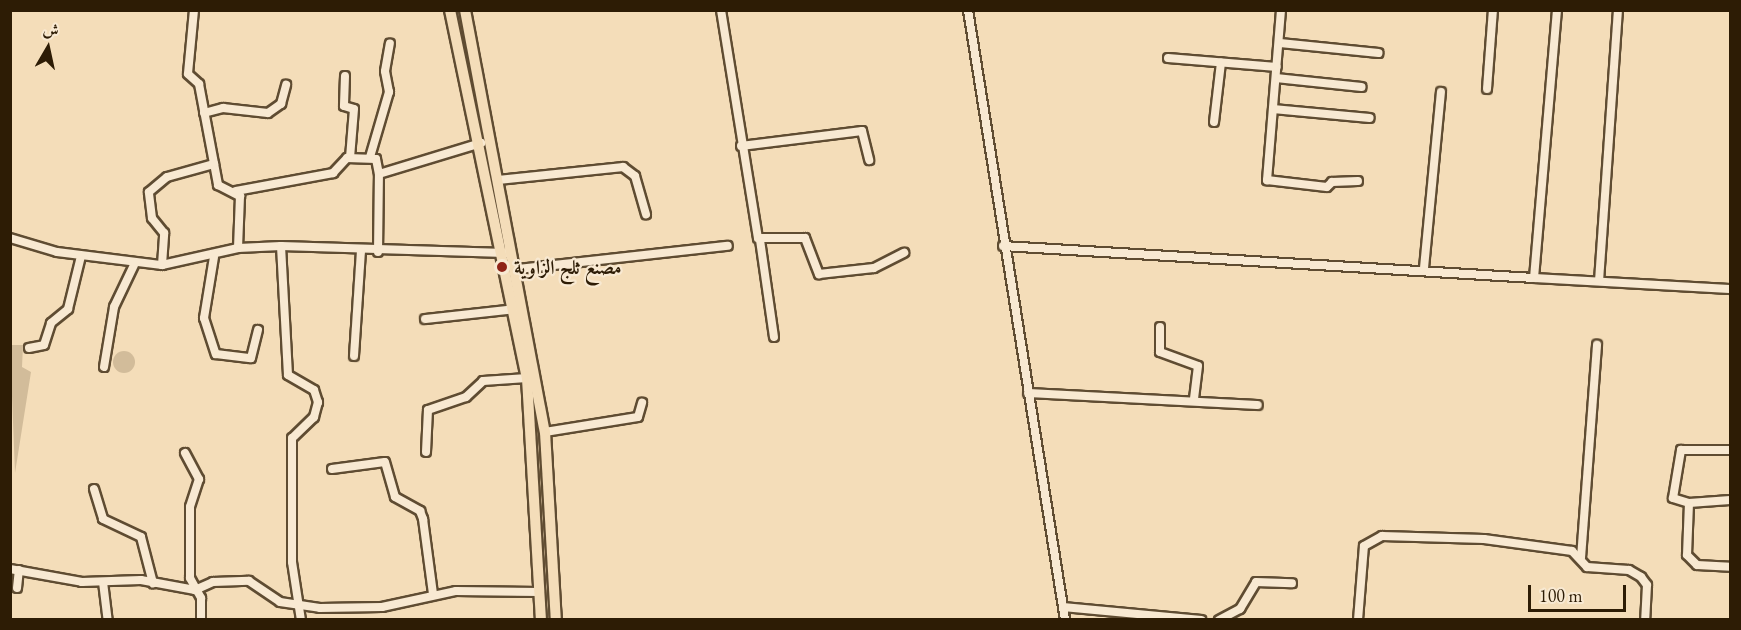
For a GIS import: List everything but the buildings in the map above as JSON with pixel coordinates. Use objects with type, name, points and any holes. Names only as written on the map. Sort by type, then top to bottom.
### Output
[{"type":"main road","points":[[450,10],[505,253],[527,378],[541,620]]},
{"type":"main road","points":[[465,10],[518,269],[545,432],[556,620]]},
{"type":"street","points":[[194,10],[188,74],[198,81],[220,187],[236,191],[333,173],[350,158],[376,159],[379,174],[378,252]]},
{"type":"street","points":[[721,10],[741,146],[760,240],[774,337]]},
{"type":"street","points":[[968,10],[1003,246],[1065,620]]},
{"type":"street","points":[[1281,10],[1267,181],[1327,187],[1332,182],[1358,181]]},
{"type":"street","points":[[1487,89],[1493,10]]},
{"type":"street","points":[[1534,278],[1557,10]]},
{"type":"street","points":[[1599,281],[1618,10]]},
{"type":"street","points":[[370,157],[389,92],[385,71],[390,43]]},
{"type":"street","points":[[1280,43],[1378,53]]},
{"type":"street","points":[[1168,58],[1277,67]]},
{"type":"street","points":[[1214,122],[1221,62]]},
{"type":"street","points":[[345,76],[344,106],[354,109],[350,158]]},
{"type":"street","points":[[1276,78],[1362,87]]},
{"type":"street","points":[[204,113],[223,108],[268,113],[281,104],[286,85]]},
{"type":"street","points":[[1424,268],[1441,92]]},
{"type":"street","points":[[1273,109],[1370,118]]},
{"type":"street","points":[[741,146],[862,130],[869,160]]},
{"type":"street","points":[[379,174],[481,143]]},
{"type":"street","points":[[162,265],[164,233],[154,224],[149,192],[167,177],[214,164]]},
{"type":"street","points":[[498,180],[623,167],[635,176],[646,214]]},
{"type":"street","points":[[236,191],[242,212],[238,248]]},
{"type":"street","points":[[10,238],[81,255],[162,265],[214,257],[238,248],[281,246],[378,252],[505,253]]},
{"type":"street","points":[[760,240],[805,238],[819,274],[874,268],[904,253]]},
{"type":"street","points":[[281,246],[288,375],[314,390],[318,402],[314,417],[292,438],[293,580],[301,606],[301,620]]},
{"type":"street","points":[[518,269],[728,246]]},
{"type":"street","points":[[1003,246],[1424,268],[1534,278],[1731,289]]},
{"type":"street","points":[[354,356],[361,251]]},
{"type":"street","points":[[29,348],[44,345],[51,323],[68,309],[81,255]]},
{"type":"street","points":[[214,257],[204,318],[216,354],[251,358],[258,330]]},
{"type":"street","points":[[104,367],[114,307],[135,263]]},
{"type":"street","points":[[425,319],[516,309]]},
{"type":"street","points":[[1160,327],[1160,352],[1198,366],[1194,401]]},
{"type":"street","points":[[1581,558],[1596,345]]},
{"type":"street","points":[[426,452],[428,411],[466,397],[483,381],[527,378]]},
{"type":"street","points":[[1028,393],[1258,405]]},
{"type":"street","points":[[545,432],[638,417],[642,403]]},
{"type":"street","points":[[1731,450],[1681,450],[1673,498],[1689,503],[1731,500]]},
{"type":"street","points":[[185,453],[200,479],[189,523],[190,578],[202,604],[201,620]]},
{"type":"street","points":[[332,469],[371,460],[388,465],[395,497],[420,511],[423,519],[433,594]]},
{"type":"street","points":[[94,489],[103,519],[141,537],[153,583]]},
{"type":"street","points":[[1689,503],[1689,560],[1696,566],[1731,567]]},
{"type":"street","points":[[1358,620],[1364,546],[1375,537],[1484,539],[1557,547],[1581,558],[1587,567],[1629,570],[1641,577],[1647,585],[1645,620]]},
{"type":"street","points":[[17,588],[15,569],[103,582],[153,583],[195,590],[213,582],[249,581],[273,598],[301,606],[382,607],[433,594],[540,592]]},
{"type":"street","points":[[103,582],[108,620]]},
{"type":"street","points":[[1219,620],[1240,609],[1256,582],[1292,583]]},
{"type":"street","points":[[1063,608],[1201,620]]},
{"type":"shaded area","points":[[10,345],[23,345],[22,367],[31,372],[15,473]]},
{"type":"shaded area","points":[[124,351],[132,354],[135,362],[132,370],[124,373],[116,370],[113,362],[116,354]]},
{"type":"place","name":"مصنع ثلج الزاوية","points":[[502,267]]}]
